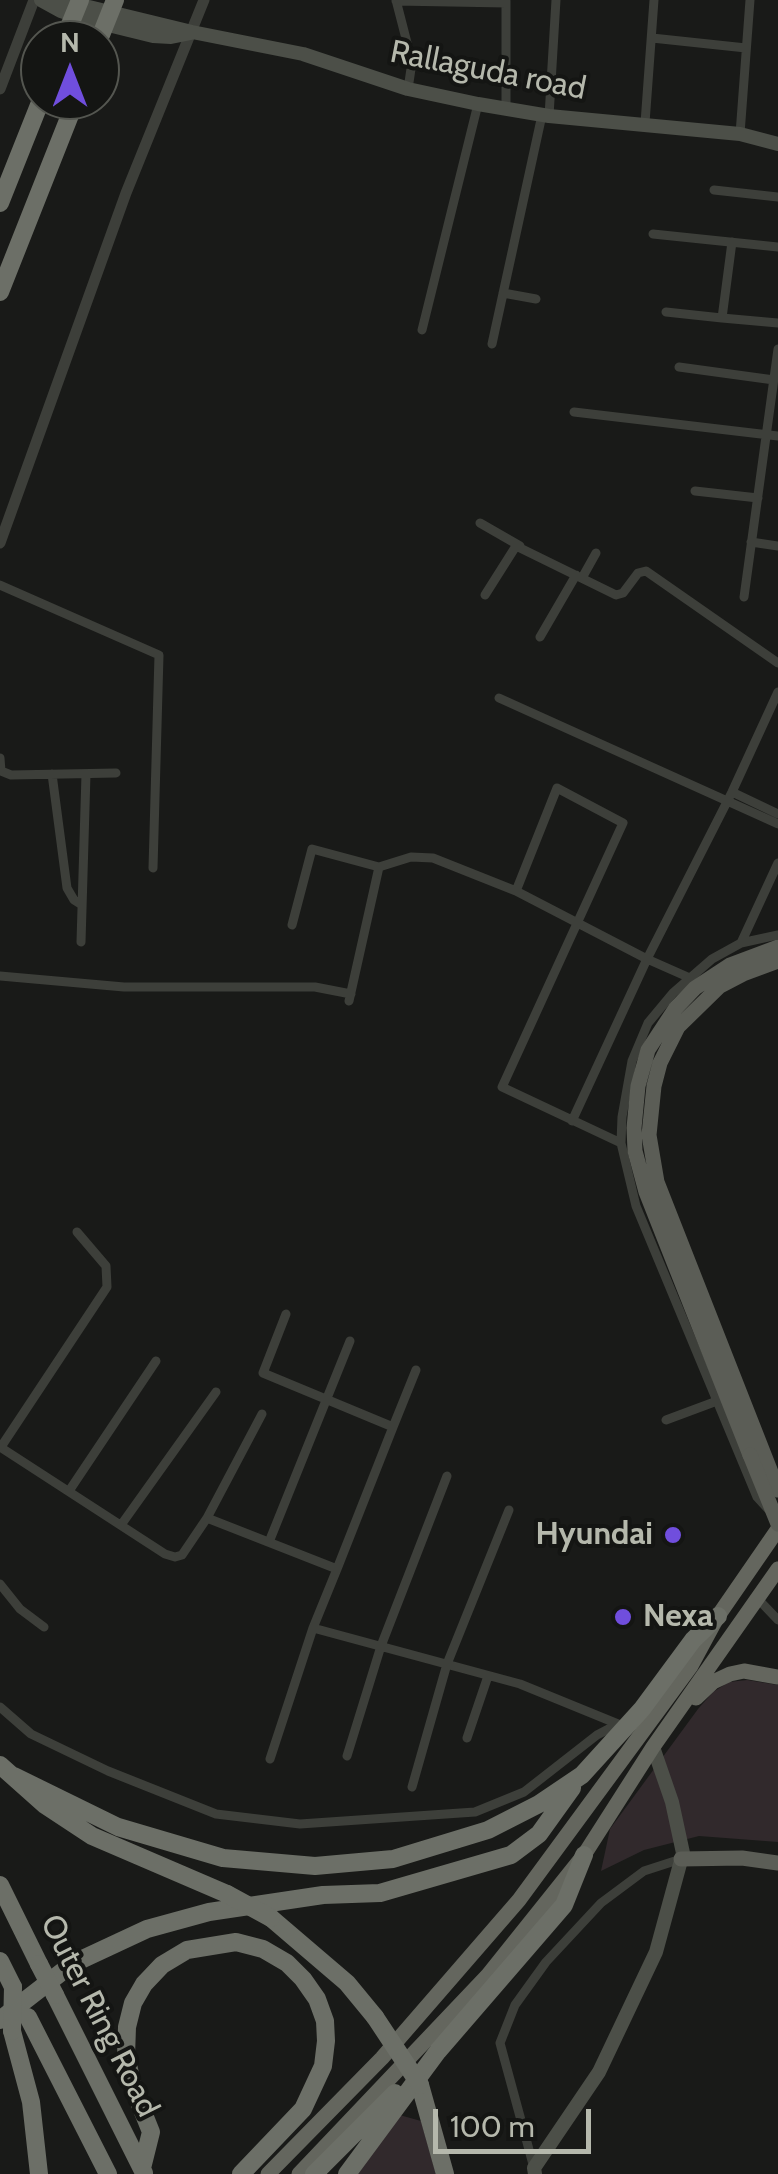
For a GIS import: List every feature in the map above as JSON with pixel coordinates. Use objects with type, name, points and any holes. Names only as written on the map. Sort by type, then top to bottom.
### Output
[{"type":"highway","points":[[0,203],[32,120]]},
{"type":"highway","points":[[0,292],[68,120]]},
{"type":"highway","points":[[268,2174],[382,2058],[519,1900],[691,1666],[778,1523]]},
{"type":"highway","points":[[300,2174],[488,1975],[584,1855],[653,1747],[776,1572],[756,1562]]},
{"type":"highway","points":[[6,2025],[72,1964],[147,1929],[210,1912],[301,1898],[380,1893],[512,1855],[539,1834],[692,1640],[718,1616]]},
{"type":"highway","points":[[673,1718],[713,1682],[730,1674],[744,1671],[778,1677]]},
{"type":"highway","points":[[7,1771],[66,1811],[92,1836],[227,1894],[271,1918],[346,1982],[375,2017],[420,2086],[445,2174]]},
{"type":"highway","points":[[66,1811],[223,1858],[342,1866],[412,1855],[488,1830],[539,1804],[582,1775]]},
{"type":"highway","points":[[346,2174],[438,2051],[564,1905],[584,1855]]},
{"type":"highway","name":"Outer Ring Road","points":[[0,1885],[144,2171]]},
{"type":"highway","points":[[144,2171],[151,2132],[133,2087],[126,2056],[132,2003],[162,1965],[187,1950],[236,1942],[263,1949],[287,1963],[317,1998],[325,2021],[326,2042],[323,2066],[303,2109],[241,2174]]},
{"type":"highway","name":"Outer Ring Road","points":[[0,1961],[108,2174]]},
{"type":"highway","points":[[13,1987],[6,2025],[31,2102],[39,2174]]},
{"type":"highway","points":[[314,2174],[438,2051]]},
{"type":"highway","points":[[382,2058],[398,2074]]},
{"type":"main road","points":[[38,0],[92,21],[153,36],[192,32]]},
{"type":"main road","points":[[60,0],[192,32]]},
{"type":"main road","name":"Rallaguda road","points":[[192,32],[303,54],[408,89],[478,104],[545,116],[740,134],[778,144]]},
{"type":"main road","points":[[778,947],[721,970],[694,988],[675,1008],[648,1050],[634,1117],[639,1171],[756,1453],[778,1490]]},
{"type":"main road","points":[[778,961],[720,986],[678,1027],[660,1063],[649,1121],[657,1182],[778,1523]]},
{"type":"main road","points":[[535,2171],[600,2072],[656,1952],[683,1853],[672,1802],[653,1747]]},
{"type":"main road","points":[[681,1859],[742,1858],[778,1863]]},
{"type":"street","points":[[0,90],[38,0]]},
{"type":"street","points":[[0,543],[120,211],[204,0]]},
{"type":"street","points":[[408,89],[412,62],[396,0],[506,1],[506,108]]},
{"type":"street","points":[[492,344],[545,116],[556,0]]},
{"type":"street","points":[[646,123],[654,0]]},
{"type":"street","points":[[740,134],[750,0]]},
{"type":"street","points":[[652,38],[746,48]]},
{"type":"street","points":[[422,330],[478,104]]},
{"type":"street","points":[[714,190],[778,197]]},
{"type":"street","points":[[653,234],[778,247]]},
{"type":"street","points":[[722,318],[732,242]]},
{"type":"street","points":[[503,293],[536,299]]},
{"type":"street","points":[[666,312],[778,323]]},
{"type":"street","points":[[744,596],[772,435],[778,349]]},
{"type":"street","points":[[678,367],[774,380]]},
{"type":"street","points":[[574,412],[772,435]]},
{"type":"street","points":[[695,491],[758,498]]},
{"type":"street","points":[[480,523],[620,596],[638,573],[646,571],[778,663]]},
{"type":"street","points":[[751,542],[778,546]]},
{"type":"street","points":[[485,595],[512,548],[520,546]]},
{"type":"street","points":[[540,638],[596,553]]},
{"type":"street","points":[[0,586],[159,654],[153,868]]},
{"type":"street","points":[[572,1121],[778,692]]},
{"type":"street","points":[[500,698],[778,814]]},
{"type":"street","points":[[0,758],[4,774],[116,773]]},
{"type":"street","points":[[52,774],[67,888],[82,905]]},
{"type":"street","points":[[81,942],[86,774]]},
{"type":"street","points":[[516,891],[557,788],[623,823],[502,1088],[621,1144]]},
{"type":"street","points":[[730,796],[778,824]]},
{"type":"street","points":[[292,925],[312,849],[380,867],[422,856],[516,891],[690,978]]},
{"type":"street","points":[[741,943],[778,863]]},
{"type":"street","points":[[0,976],[124,988],[316,987],[350,997],[380,867]]},
{"type":"street","points":[[778,935],[741,943],[712,960],[648,1023],[632,1061],[621,1144],[636,1206],[757,1498],[778,1523]]},
{"type":"street","points":[[77,1232],[106,1266],[107,1287],[0,1447],[174,1557],[182,1555],[207,1518],[262,1414]]},
{"type":"street","points":[[286,1314],[263,1373],[393,1427]]},
{"type":"street","points":[[268,1542],[350,1340]]},
{"type":"street","points":[[69,1491],[156,1361]]},
{"type":"street","points":[[270,1760],[313,1628],[416,1370]]},
{"type":"street","points":[[120,1525],[216,1392]]},
{"type":"street","points":[[666,1420],[717,1401]]},
{"type":"street","points":[[346,1756],[381,1646],[446,1476]]},
{"type":"street","points":[[412,1787],[447,1664],[509,1510]]},
{"type":"street","points":[[207,1518],[336,1569]]},
{"type":"street","points":[[0,1584],[20,1609],[44,1626]]},
{"type":"street","points":[[756,1598],[778,1620]]},
{"type":"street","points":[[313,1628],[520,1684],[624,1724]]},
{"type":"street","points":[[467,1738],[488,1676]]},
{"type":"street","points":[[0,1707],[31,1734],[108,1771],[216,1814],[300,1824],[475,1812],[524,1792],[597,1735],[624,1724]]},
{"type":"street","points":[[535,2171],[500,2043],[515,2005],[546,1962],[601,1904],[644,1871],[681,1859]]},
{"type":"shaded area","points":[[747,1680],[778,1685],[778,1842],[699,1836],[644,1850],[601,1871],[610,1829],[698,1709],[729,1682]]},
{"type":"shaded area","points":[[396,2114],[421,2121],[436,2174],[354,2174]]},
{"type":"place","name":"Hyundai","points":[[673,1535]]},
{"type":"place","name":"Nexa","points":[[623,1617]]}]
